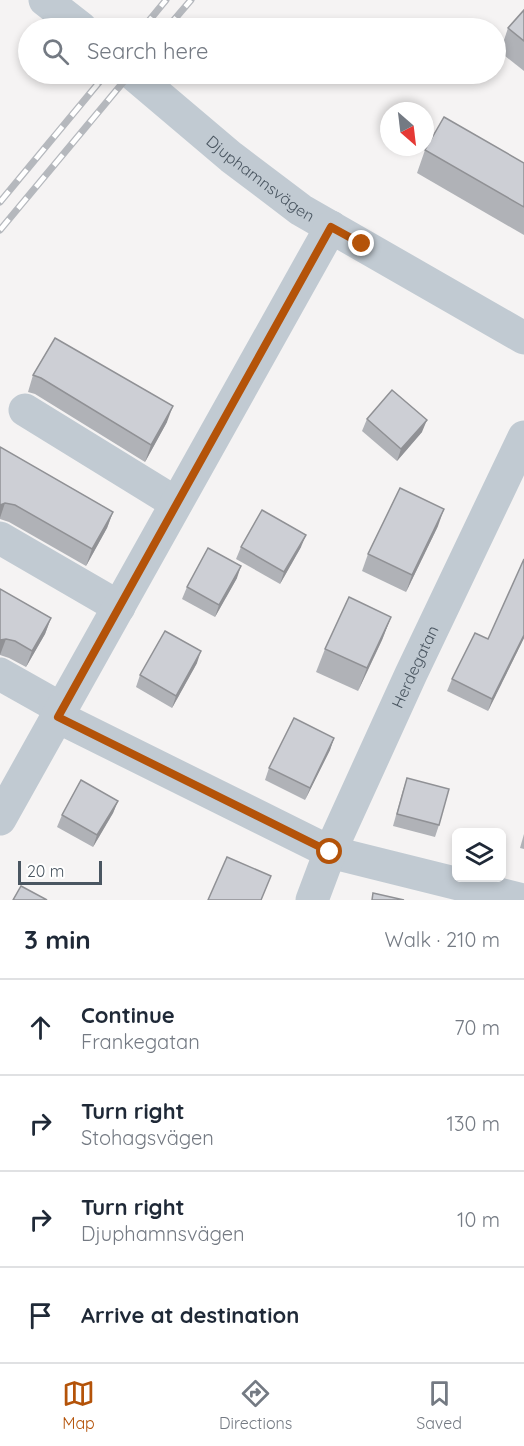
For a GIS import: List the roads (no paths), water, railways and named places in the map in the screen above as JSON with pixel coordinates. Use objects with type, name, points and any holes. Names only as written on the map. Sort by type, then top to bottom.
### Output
[{"type":"street","points":[[45,0],[68,18]]},
{"type":"street","name":"Djuphamnsvägen","points":[[145,84],[231,157],[301,210],[524,338]]},
{"type":"street","points":[[0,819],[331,227]]},
{"type":"street","points":[[25,410],[177,503]]},
{"type":"street","name":"Herdegatan","points":[[312,900],[330,852],[411,674],[524,437]]},
{"type":"street","points":[[0,538],[119,607]]},
{"type":"street","points":[[0,674],[60,713],[330,852],[523,900]]},
{"type":"railway","points":[[151,18],[166,0]]},
{"type":"railway","points":[[176,18],[191,0]]},
{"type":"railway","points":[[0,202],[98,84]]},
{"type":"railway","points":[[0,230],[122,84]]}]
